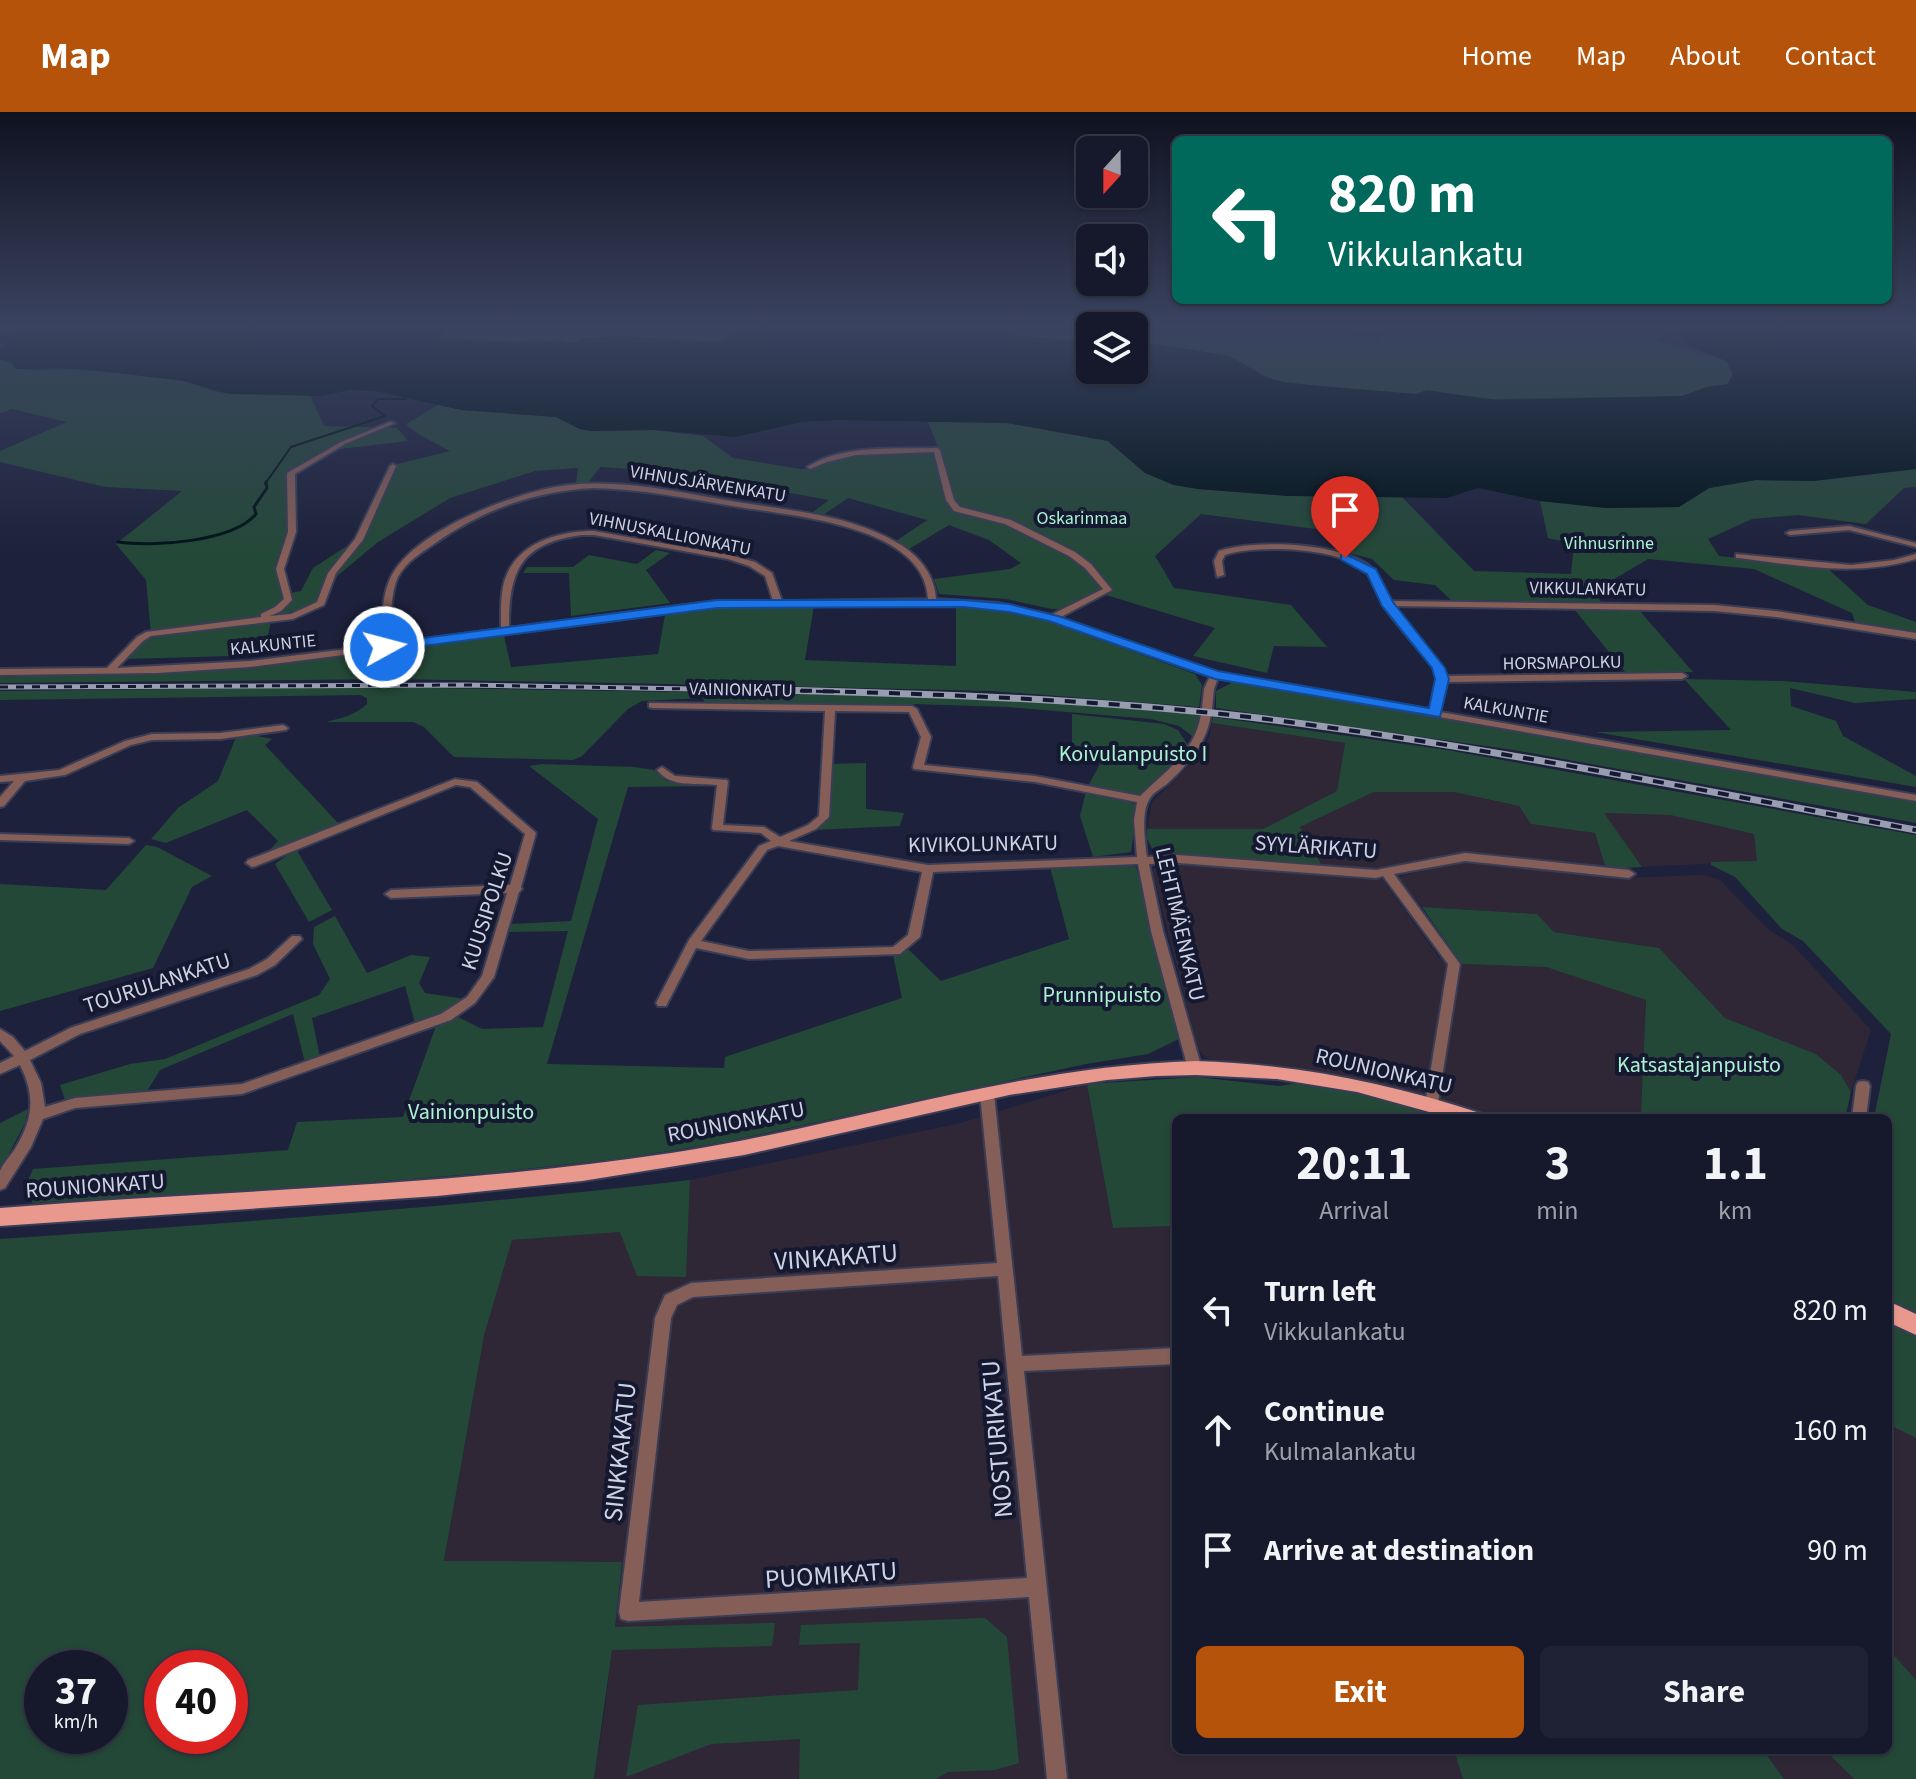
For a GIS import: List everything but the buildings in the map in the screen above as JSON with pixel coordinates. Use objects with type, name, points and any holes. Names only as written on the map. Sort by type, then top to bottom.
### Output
[{"type":"main road","name":"ROUNIONKATU","points":[[0,1217],[448,1187],[581,1173],[767,1143],[1073,1078],[1158,1069],[1312,1079],[1379,1091],[1460,1114]]},
{"type":"main road","points":[[1892,1313],[1916,1325]]},
{"type":"street","points":[[254,621],[278,609],[288,600],[280,569],[292,532],[291,473],[343,443],[392,423]]},
{"type":"street","points":[[810,467],[832,457],[857,453],[937,450],[950,500],[957,509],[997,518],[1072,554],[1088,566],[1108,590],[1053,618]]},
{"type":"street","points":[[109,671],[149,634],[293,616],[317,607],[325,600],[332,573],[359,540],[393,466]]},
{"type":"street","name":"VIHNUSJÄRVENKATU","points":[[384,647],[391,585],[394,576],[408,559],[441,535],[490,508],[529,495],[571,487],[641,488],[804,516],[852,528],[881,538],[912,557],[930,583],[932,601]]},
{"type":"street","points":[[1790,533],[1849,528],[1916,545]]},
{"type":"street","name":"VIHNUSKALLIONKATU","points":[[505,632],[508,582],[516,566],[544,543],[575,532],[593,532],[742,561],[769,575],[778,602]]},
{"type":"street","points":[[1220,575],[1218,561],[1222,553],[1229,549],[1312,550],[1363,565],[1372,572],[1387,603],[1439,668],[1442,679],[1435,714]]},
{"type":"street","points":[[1739,556],[1836,566],[1875,566],[1916,556]]},
{"type":"street","name":"KALKUNTIE","points":[[0,672],[230,666],[717,604],[932,601],[998,606],[1053,618],[1215,675],[1916,798]]},
{"type":"street","name":"VIKKULANKATU","points":[[1387,603],[1714,608],[1776,614],[1916,636]]},
{"type":"street","points":[[1143,800],[1203,738],[1209,689],[1215,675]]},
{"type":"street","name":"HORSMAPOLKU","points":[[1442,679],[1682,676]]},
{"type":"street","name":"VAINIONKATU","points":[[652,705],[915,710],[926,737],[917,764],[922,768],[1035,779],[1143,800]]},
{"type":"street","points":[[662,1003],[693,943],[763,848],[781,843],[824,817],[830,708]]},
{"type":"street","points":[[0,779],[61,773],[128,743],[152,737],[220,736],[283,728]]},
{"type":"street","name":"KIVIKOLUNKATU","points":[[662,770],[674,779],[723,782],[717,828],[764,830],[781,843],[928,869],[1141,859]]},
{"type":"street","points":[[0,804],[22,778]]},
{"type":"street","name":"KUUSIPOLKU","points":[[38,1115],[75,1103],[242,1089],[446,1017],[471,1000],[488,977],[531,833],[491,797],[467,782],[436,788],[252,863]]},
{"type":"street","name":"LEHTIMÄENKATU","points":[[1143,800],[1139,822],[1141,859],[1195,1069]]},
{"type":"street","points":[[0,837],[129,841]]},
{"type":"street","name":"SYYLÄRIKATU","points":[[1141,859],[1235,861],[1386,872],[1451,858],[1480,857],[1629,874]]},
{"type":"street","points":[[693,943],[749,955],[896,951],[914,937],[928,869]]},
{"type":"street","points":[[1386,872],[1454,964],[1432,1105]]},
{"type":"street","points":[[391,894],[516,889]]},
{"type":"street","name":"TOURULANKATU","points":[[0,1069],[75,1031],[253,972],[271,962],[296,939]]},
{"type":"street","points":[[0,1034],[25,1056],[34,1085],[38,1115],[0,1184]]},
{"type":"street","points":[[1860,1114],[1863,1086]]},
{"type":"street","name":"NOSTURIKATU","points":[[987,1094],[1057,1779]]},
{"type":"street","name":"VINKAKATU","points":[[671,1300],[691,1290],[1006,1269]]},
{"type":"street","name":"SINKKAKATU","points":[[628,1612],[663,1318],[671,1300]]},
{"type":"street","points":[[1017,1364],[1172,1356]]},
{"type":"street","name":"PUOMIKATU","points":[[628,1612],[1036,1587]]},
{"type":"shaded area","points":[[424,402],[1916,402],[1916,469],[1813,481],[1756,480],[1709,488],[1679,507],[1606,508],[1540,501],[1478,488],[1447,498],[1288,496],[1174,485],[1145,473],[1108,441],[1007,423],[837,420],[802,422],[735,437],[654,430],[591,431],[556,417],[461,410]]},
{"type":"shaded area","points":[[1212,723],[1345,743],[1337,791],[1263,829],[1147,829],[1152,802],[1191,764],[1209,738]]},
{"type":"shaded area","points":[[1374,792],[1454,792],[1519,806],[1531,824],[1595,833],[1606,869],[1469,853],[1376,870],[1322,866],[1300,827]]},
{"type":"shaded area","points":[[1603,813],[1670,815],[1754,834],[1758,861],[1642,867]]},
{"type":"shaded area","points":[[1465,861],[1619,878],[1704,875],[1720,880],[1769,930],[1792,944],[1871,1030],[1851,1092],[1841,1075],[1816,1054],[1725,1018],[1659,948],[1554,932],[1537,914],[1422,907],[1397,877]]},
{"type":"shaded area","points":[[1161,864],[1238,866],[1382,879],[1440,959],[1462,964],[1546,967],[1646,1000],[1641,1114],[1480,1114],[1366,1081],[1311,1070],[1217,1062],[1205,1057],[1198,1049],[1152,870]]},
{"type":"shaded area","points":[[1087,1084],[1113,1228],[1172,1226],[1172,1754],[1455,1754],[1463,1779],[594,1779],[622,1562],[444,1562],[484,1336],[512,1240],[620,1232],[686,1277],[690,1180],[961,1123]]},
{"type":"shaded area","points":[[1892,1426],[1916,1438],[1916,1779],[1784,1779],[1766,1754],[1892,1754]]},
{"type":"green space","points":[[0,402],[313,402],[324,426],[397,428],[408,441],[331,450],[291,473],[289,532],[278,569],[286,594],[301,591],[313,568],[364,535],[397,464],[450,451],[406,424],[440,404],[461,410],[556,417],[591,431],[654,430],[703,436],[733,458],[801,469],[813,469],[832,459],[847,456],[939,450],[928,422],[1007,423],[1108,441],[1145,473],[1174,485],[1288,496],[1401,496],[1474,571],[1571,574],[1574,544],[1548,538],[1540,501],[1606,508],[1679,507],[1709,488],[1756,480],[1813,481],[1916,469],[1916,487],[1904,488],[1866,524],[1798,515],[1752,519],[1708,539],[1719,556],[1826,567],[1868,605],[1916,622],[1916,633],[1856,625],[1852,613],[1754,569],[1648,559],[1594,591],[1601,602],[1451,600],[1435,585],[1394,580],[1372,559],[1349,553],[1346,533],[1201,514],[1155,556],[1174,588],[1291,605],[1327,647],[1274,646],[1267,673],[1193,656],[1215,628],[1096,592],[1059,609],[1006,599],[939,594],[934,579],[1010,569],[1021,563],[989,540],[949,525],[909,549],[896,541],[927,520],[848,498],[820,517],[809,515],[829,500],[677,472],[600,467],[588,483],[576,484],[578,468],[535,471],[450,498],[378,542],[336,577],[310,608],[272,616],[264,655],[126,659],[151,634],[146,580],[116,544],[182,491],[105,487],[0,462],[0,451],[67,422],[12,409],[0,413]]},
{"type":"green space","points":[[656,550],[670,553],[646,570],[670,603],[571,616],[569,573],[523,573],[527,567],[573,567],[589,555],[637,564]]},
{"type":"green space","points":[[814,606],[805,660],[956,666],[956,607],[992,609],[1048,621],[1195,674],[1202,685],[1199,707],[992,691],[772,686],[394,679],[0,683],[0,677],[220,670],[504,636],[511,667],[658,654],[665,615],[720,607]]},
{"type":"green space","points":[[1574,609],[1638,609],[1693,672],[1626,673]]},
{"type":"green space","points":[[1684,679],[1783,681],[1916,692],[1916,699],[1855,703],[1790,688],[1791,706],[1836,721],[1843,736],[1916,776],[1916,787],[1595,732],[1731,730]]},
{"type":"green space","points":[[1233,682],[1916,802],[1916,823],[1514,750],[1216,708],[1216,691]]},
{"type":"green space","points":[[366,687],[980,697],[1201,714],[1199,730],[1192,736],[1179,726],[1151,719],[1007,707],[705,704],[703,698],[642,701],[628,709],[582,756],[573,760],[454,757],[424,727],[413,722],[326,722],[362,708],[367,704],[367,698],[360,695],[0,700],[0,691]]},
{"type":"green space","name":"Koivulanpuisto I","points":[[1072,714],[1164,724],[1178,730],[1189,747],[1139,795],[1088,786],[1100,764],[1072,743]]},
{"type":"green space","points":[[1213,717],[1447,750],[1916,835],[1916,1313],[1892,1301],[1892,1114],[1875,1114],[1891,1034],[1803,941],[1782,929],[1735,877],[1711,865],[1711,862],[1757,861],[1754,834],[1670,815],[1604,813],[1642,867],[1606,869],[1595,833],[1531,824],[1519,806],[1454,792],[1374,792],[1300,827],[1322,866],[1154,852],[1147,839],[1147,829],[1263,829],[1337,791],[1345,743],[1212,723]]},
{"type":"green space","points":[[253,735],[272,739],[265,745],[339,824],[265,855],[278,841],[247,810],[166,843],[151,839],[178,808],[218,781],[236,737]]},
{"type":"green space","points":[[866,763],[866,809],[904,813],[900,826],[813,830],[821,824],[831,764]]},
{"type":"green space","name":"Prunnipuisto","points":[[529,766],[634,767],[654,770],[667,781],[718,786],[628,787],[547,1064],[724,1068],[725,1057],[902,998],[893,955],[909,950],[941,981],[1069,939],[1050,867],[1130,864],[1136,867],[1181,1038],[1148,1054],[1086,1064],[725,1142],[624,1158],[334,1185],[32,1203],[33,1192],[26,1185],[33,1169],[288,1150],[297,1122],[403,1117],[436,1026],[458,1017],[482,1029],[543,1027],[568,931],[509,932],[511,924],[571,921],[598,819]]},
{"type":"green space","points":[[1086,791],[1135,804],[1131,852],[1093,857],[1080,816]]},
{"type":"green space","points":[[146,845],[157,847],[212,876],[192,887],[153,968],[0,1011],[0,884],[106,890]]},
{"type":"green space","points":[[296,849],[332,910],[309,922],[275,864]]},
{"type":"green space","name":"Katsastajanpuisto","points":[[1422,907],[1537,914],[1554,932],[1659,948],[1725,1018],[1816,1054],[1841,1075],[1851,1092],[1846,1114],[1641,1114],[1646,1000],[1546,967],[1462,964]]},
{"type":"green space","points":[[335,916],[367,973],[411,955],[430,957],[419,983],[425,993],[465,999],[443,1014],[415,1023],[405,986],[312,1018],[320,1057],[305,1063],[293,1014],[160,1070],[146,1093],[65,1100],[60,1085],[130,1064],[165,1059],[319,995],[330,979],[313,944],[314,927]]},
{"type":"green space","points":[[1197,1077],[1279,1086],[1298,1083],[1346,1090],[1439,1114],[1172,1114],[1172,1226],[1113,1228],[1087,1084]]},
{"type":"green space","points":[[28,1109],[25,1123],[0,1171],[0,1123]]},
{"type":"green space","points":[[690,1180],[686,1277],[637,1276],[620,1232],[512,1240],[484,1336],[444,1561],[622,1562],[615,1627],[775,1623],[772,1646],[612,1650],[594,1779],[0,1779],[0,1239],[518,1198]]},
{"type":"green space","points":[[1892,1321],[1916,1333],[1916,1438],[1892,1426]]},
{"type":"green space","points":[[985,1618],[1007,1637],[1019,1763],[995,1770],[948,1772],[936,1779],[799,1779],[800,1739],[711,1744],[626,1777],[638,1705],[858,1690],[860,1643],[799,1645],[801,1625]]},
{"type":"green space","points":[[1892,1653],[1916,1680],[1916,1779],[1854,1779],[1829,1754],[1892,1754]]},
{"type":"green space","points":[[1455,1754],[1766,1754],[1784,1779],[1463,1779]]},
{"type":"waterway","points":[[266,482],[291,447],[385,416],[372,406],[376,402]]},
{"type":"waterway","points":[[118,542],[171,543],[230,531],[256,514],[254,507],[267,488],[266,482]]},
{"type":"waterway","points":[[1700,1060],[1718,1060]]},
{"type":"railway","points":[[0,687],[466,685],[817,691]]},
{"type":"railway","points":[[779,690],[817,691]]},
{"type":"railway","points":[[817,691],[857,692]]},
{"type":"railway","points":[[817,691],[1073,702],[1249,717],[1500,754],[1916,830]]},
{"type":"route","points":[[384,647],[717,604],[964,603],[1009,608],[1053,618],[1215,675],[1435,714],[1442,679],[1439,668],[1387,603],[1372,572],[1345,558]]},
{"type":"park label","name":"Oskarinmaa","points":[[1082,518]]},
{"type":"park label","name":"Vihnusrinne","points":[[1609,543]]},
{"type":"park label","name":"Vainionpuisto","points":[[471,1112]]}]
